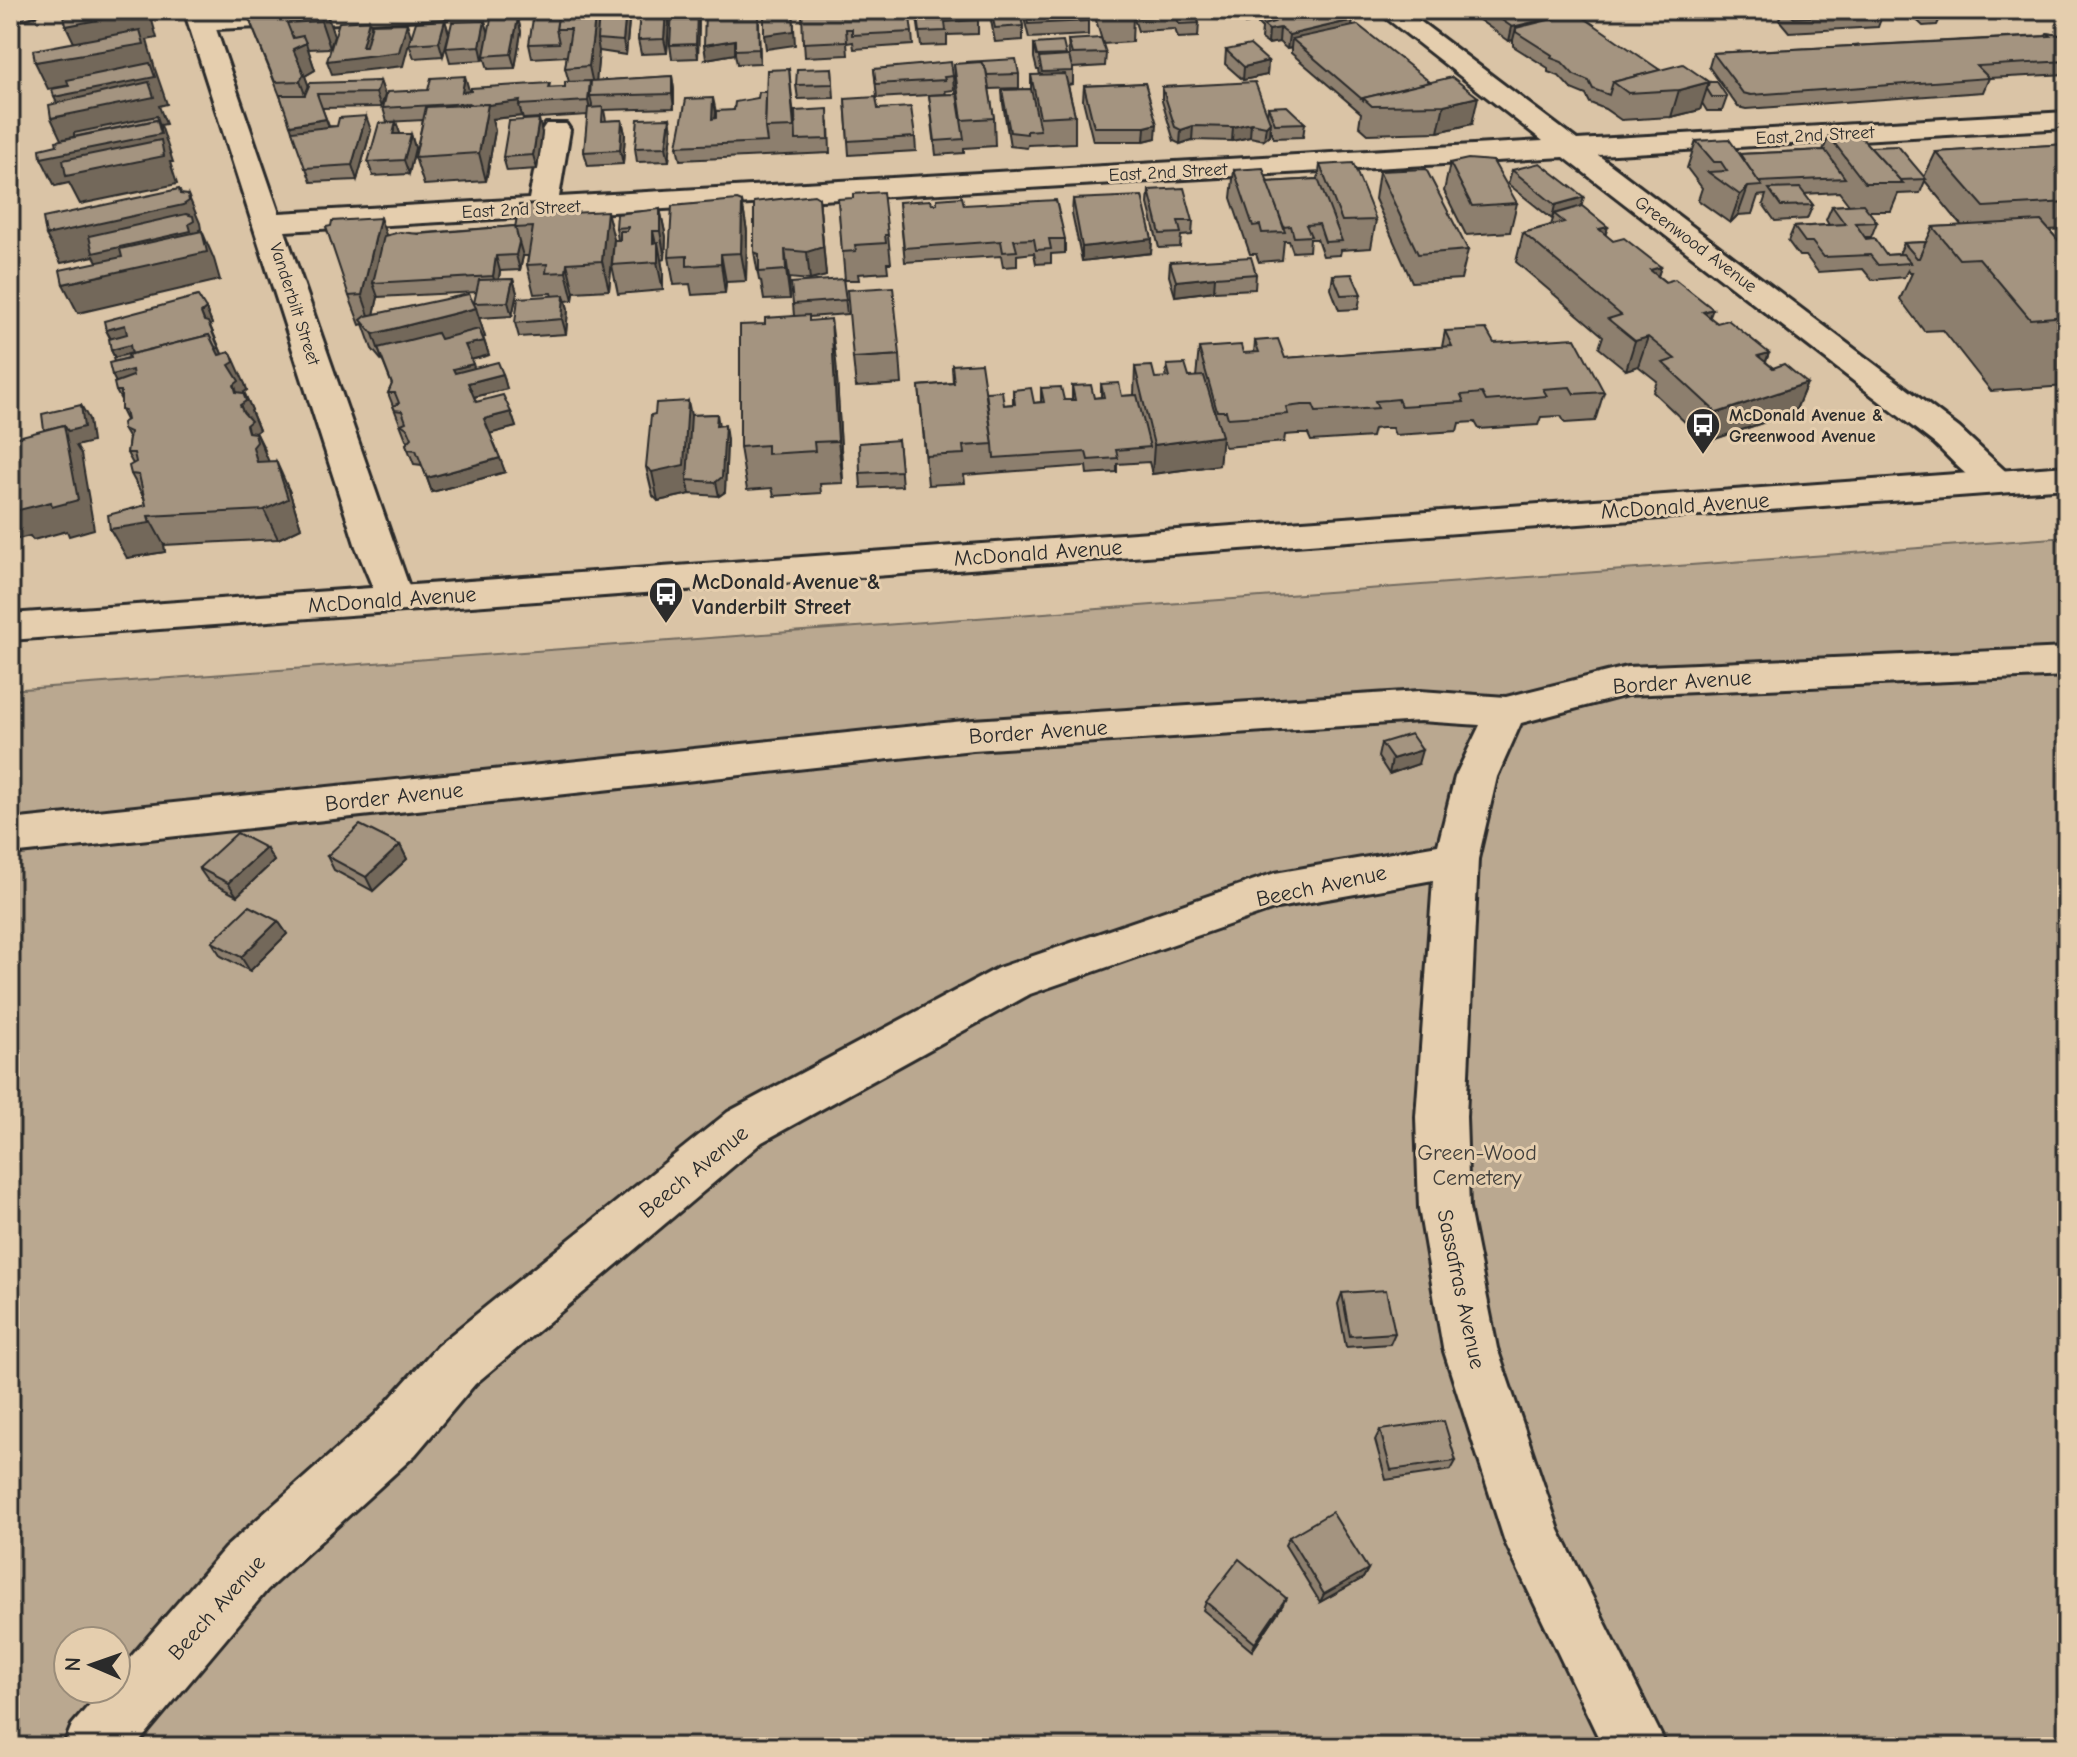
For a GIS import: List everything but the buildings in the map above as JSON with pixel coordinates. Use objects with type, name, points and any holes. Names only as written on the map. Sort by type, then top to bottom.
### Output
[{"type":"street","points":[[10,13],[26,10]]},
{"type":"street","points":[[199,16],[447,10]]},
{"type":"street","name":"Greenwood Avenue","points":[[1389,10],[1947,436],[1999,482]]},
{"type":"street","name":"Vanderbilt Street","points":[[199,16],[374,547],[394,598]]},
{"type":"street","name":"East 2nd Street","points":[[268,223],[2067,120]]},
{"type":"street","points":[[542,207],[556,130]]},
{"type":"street","name":"McDonald Avenue","points":[[10,627],[2067,477]]},
{"type":"street","name":"Border Avenue","points":[[10,837],[973,735],[1420,706],[1506,712],[1627,681],[2067,662]]},
{"type":"street","name":"Sassafras Avenue","points":[[1506,712],[1476,777],[1456,859],[1441,1117],[1444,1208],[1470,1348],[1534,1542],[1636,1747]]},
{"type":"street","name":"Beech Avenue","points":[[94,1747],[246,1569],[395,1435],[456,1365],[745,1127],[1014,981],[1275,891],[1456,859]]},
{"type":"green space","name":"Green-Wood Cemetery","points":[[2067,537],[2067,1747],[10,1747],[10,690]]},
{"type":"place","name":"McDonald Avenue & Greenwood Avenue","points":[[1703,456]]},
{"type":"place","name":"McDonald Avenue & Vanderbilt Street","points":[[666,625]]}]
